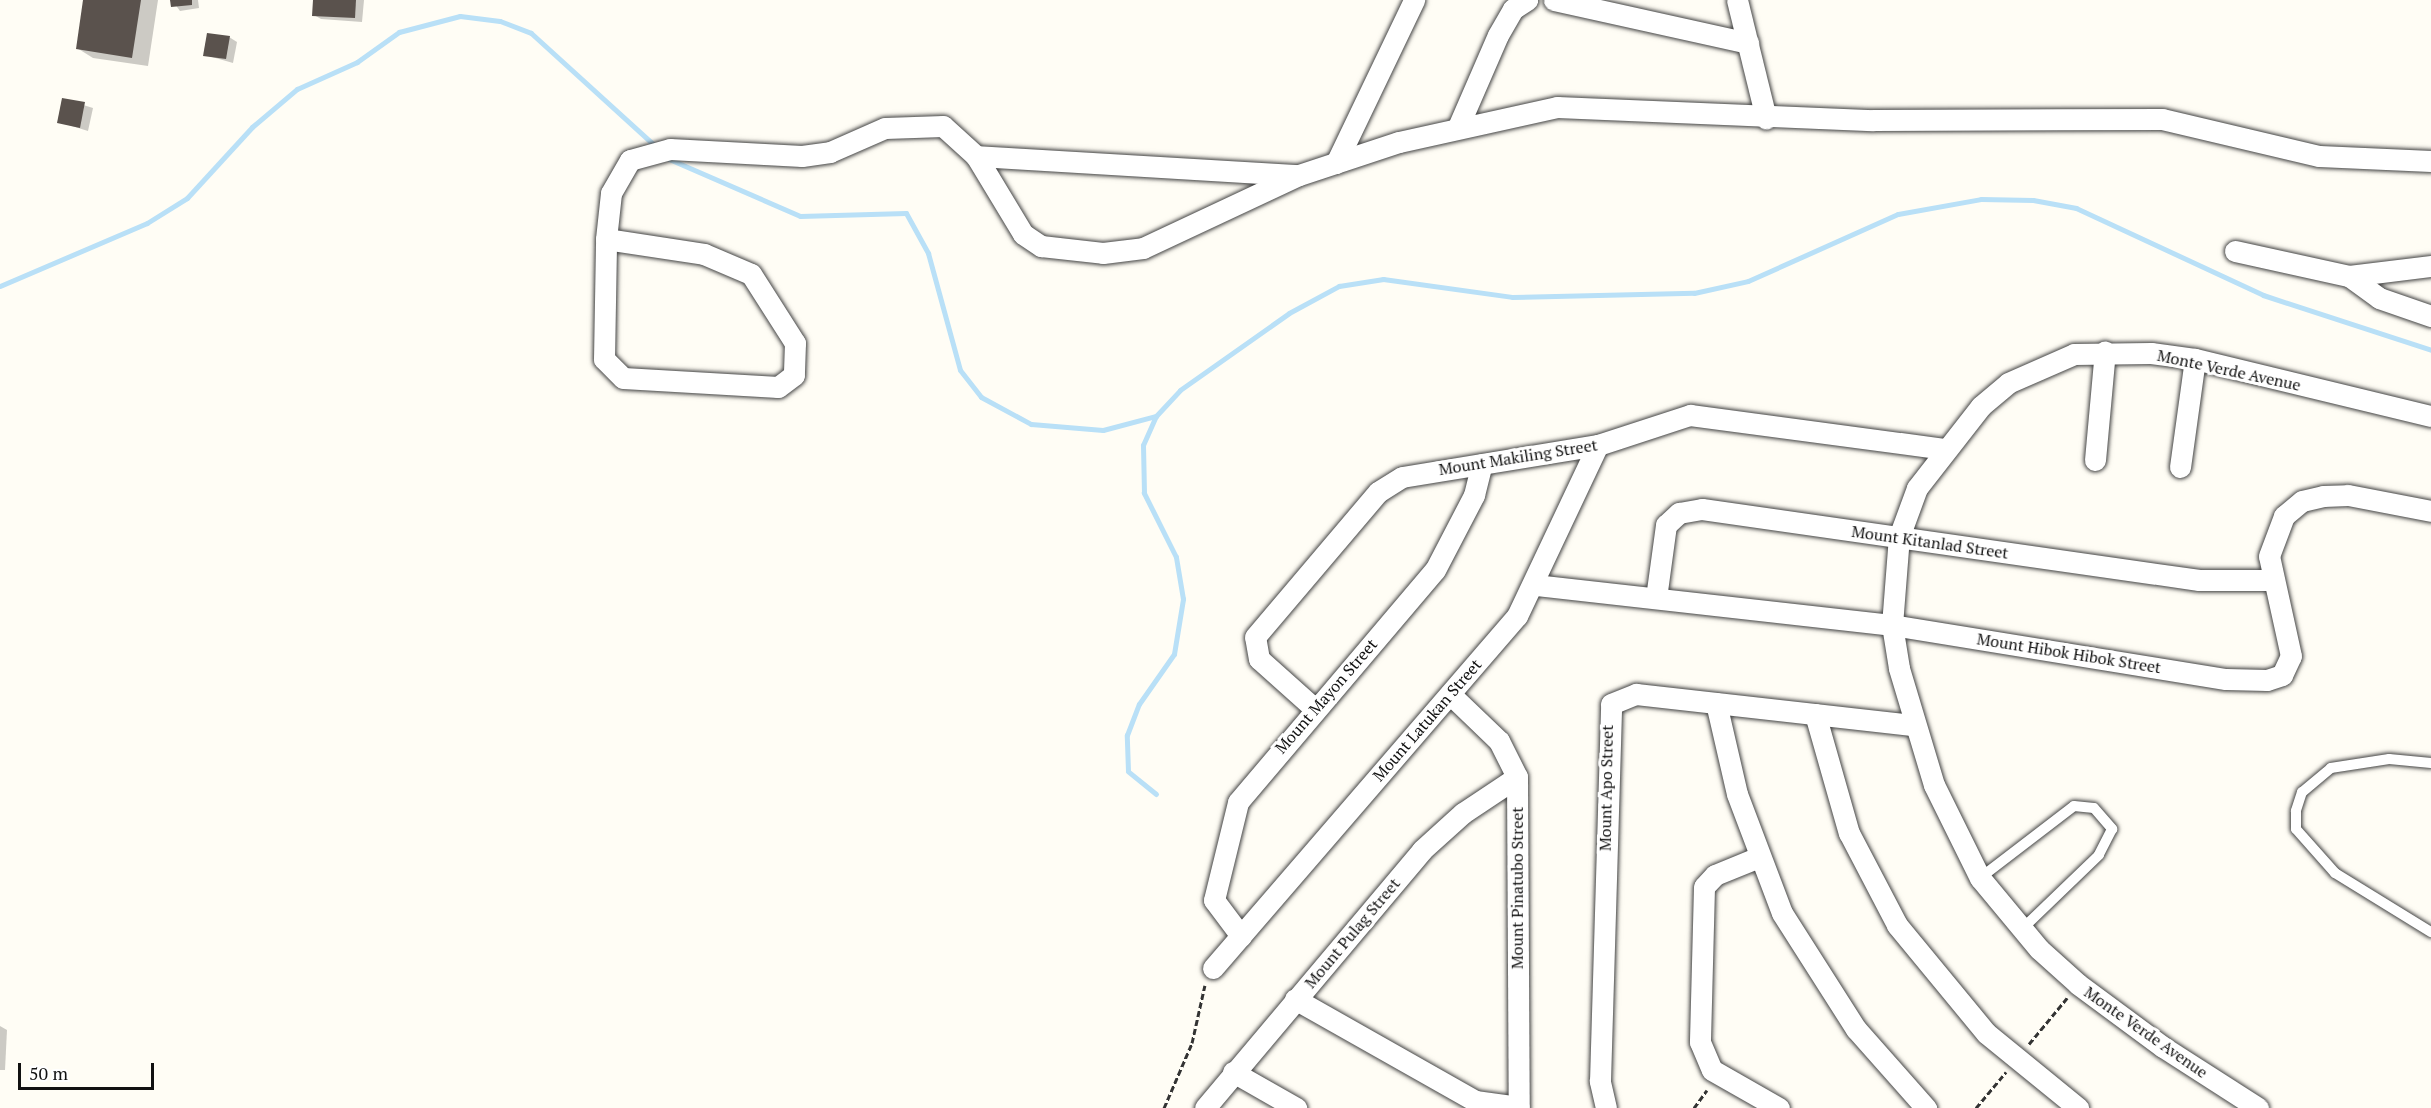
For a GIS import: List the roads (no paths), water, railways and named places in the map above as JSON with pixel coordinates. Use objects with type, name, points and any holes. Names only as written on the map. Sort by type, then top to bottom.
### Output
[{"type":"street","points":[[1336,163],[1414,0]]},
{"type":"street","points":[[1458,127],[1498,35],[1513,9],[1527,0]]},
{"type":"street","points":[[1554,0],[1748,43]]},
{"type":"street","points":[[1737,0],[1766,118]]},
{"type":"street","points":[[606,239],[704,254],[751,274],[795,343],[794,375],[778,387],[637,380],[612,370],[602,344],[606,239],[617,176],[630,160],[651,152],[802,156],[830,152],[885,128],[925,123],[943,126],[976,156],[1023,234],[1041,246],[1103,253],[1143,248],[1299,175],[1336,163],[1520,111],[1597,105],[1766,118],[2162,119],[2319,156],[2431,161]]},
{"type":"street","points":[[976,156],[1299,175]]},
{"type":"street","points":[[2235,251],[2349,276],[2431,266]]},
{"type":"street","points":[[2349,276],[2379,298],[2431,316]]},
{"type":"street","points":[[2095,460],[2105,351]]},
{"type":"street","name":"Monte Verde Avenue","points":[[2258,1108],[2118,1016],[2021,930],[1980,878],[1948,816],[1914,724],[1892,625],[1899,537],[1917,488],[1944,449],[2008,382],[2044,363],[2105,351],[2195,359],[2431,416]]},
{"type":"street","points":[[2180,466],[2195,359]]},
{"type":"street","name":"Mount Makiling Street","points":[[1315,709],[1259,659],[1254,645],[1259,632],[1390,484],[1416,473],[1598,445],[1690,415],[1944,449]]},
{"type":"street","name":"Mount Latukan Street","points":[[1213,968],[1517,616],[1536,585],[1598,445]]},
{"type":"street","name":"Mount Mayon Street","points":[[1241,936],[1214,900],[1234,810],[1315,709],[1447,553],[1474,495],[1482,464]]},
{"type":"street","name":"Mount Hibok Hibok Street","points":[[1536,585],[1892,625],[2226,678],[2267,680],[2282,675],[2291,656],[2272,580],[2272,537],[2284,516],[2302,501],[2348,495],[2431,511]]},
{"type":"street","name":"Mount Kitanlad Street","points":[[1656,598],[1666,525],[1688,509],[2199,580],[2272,580]]},
{"type":"street","name":"Mount Pinatubo Street","points":[[1449,694],[1506,749],[1517,777],[1519,1108]]},
{"type":"street","name":"Mount Apo Street","points":[[1606,1108],[1600,1081],[1607,716],[1611,704],[1626,694],[1914,724]]},
{"type":"street","points":[[1716,703],[1758,857],[1811,964],[1856,1029],[1926,1108]]},
{"type":"street","points":[[1815,714],[1850,833],[1897,925],[1986,1034],[2078,1108]]},
{"type":"street","name":"Mount Pulag Street","points":[[1205,1108],[1295,999],[1441,831],[1517,777]]},
{"type":"street","points":[[1758,857],[1715,874],[1702,896],[1700,1042],[1706,1064],[1718,1075],[1779,1108]]},
{"type":"street","points":[[1295,999],[1475,1101],[1519,1108]]},
{"type":"street","points":[[1233,1072],[1296,1108]]},
{"type":"lane","points":[[2431,763],[2389,759],[2331,768],[2302,792],[2296,811],[2296,829],[2335,873],[2431,932]]},
{"type":"lane","points":[[1980,878],[2074,806],[2094,808],[2112,829],[2099,855],[2021,930]]},
{"type":"waterway","points":[[0,286],[147,223],[187,198],[252,127],[297,89],[357,62],[399,32],[460,16],[500,21],[531,33],[652,143]]},
{"type":"waterway","points":[[669,159],[800,216],[906,213],[928,253],[960,370],[981,397],[1031,424],[1103,430],[1156,416]]},
{"type":"waterway","points":[[1156,794],[1128,771],[1127,735],[1139,704],[1174,654],[1183,599],[1176,557],[1144,493],[1143,445],[1156,416],[1180,390],[1289,313],[1339,286],[1383,279],[1512,297],[1694,293],[1748,281],[1898,214],[1981,199],[2033,200],[2076,208],[2263,295],[2431,350]]}]
